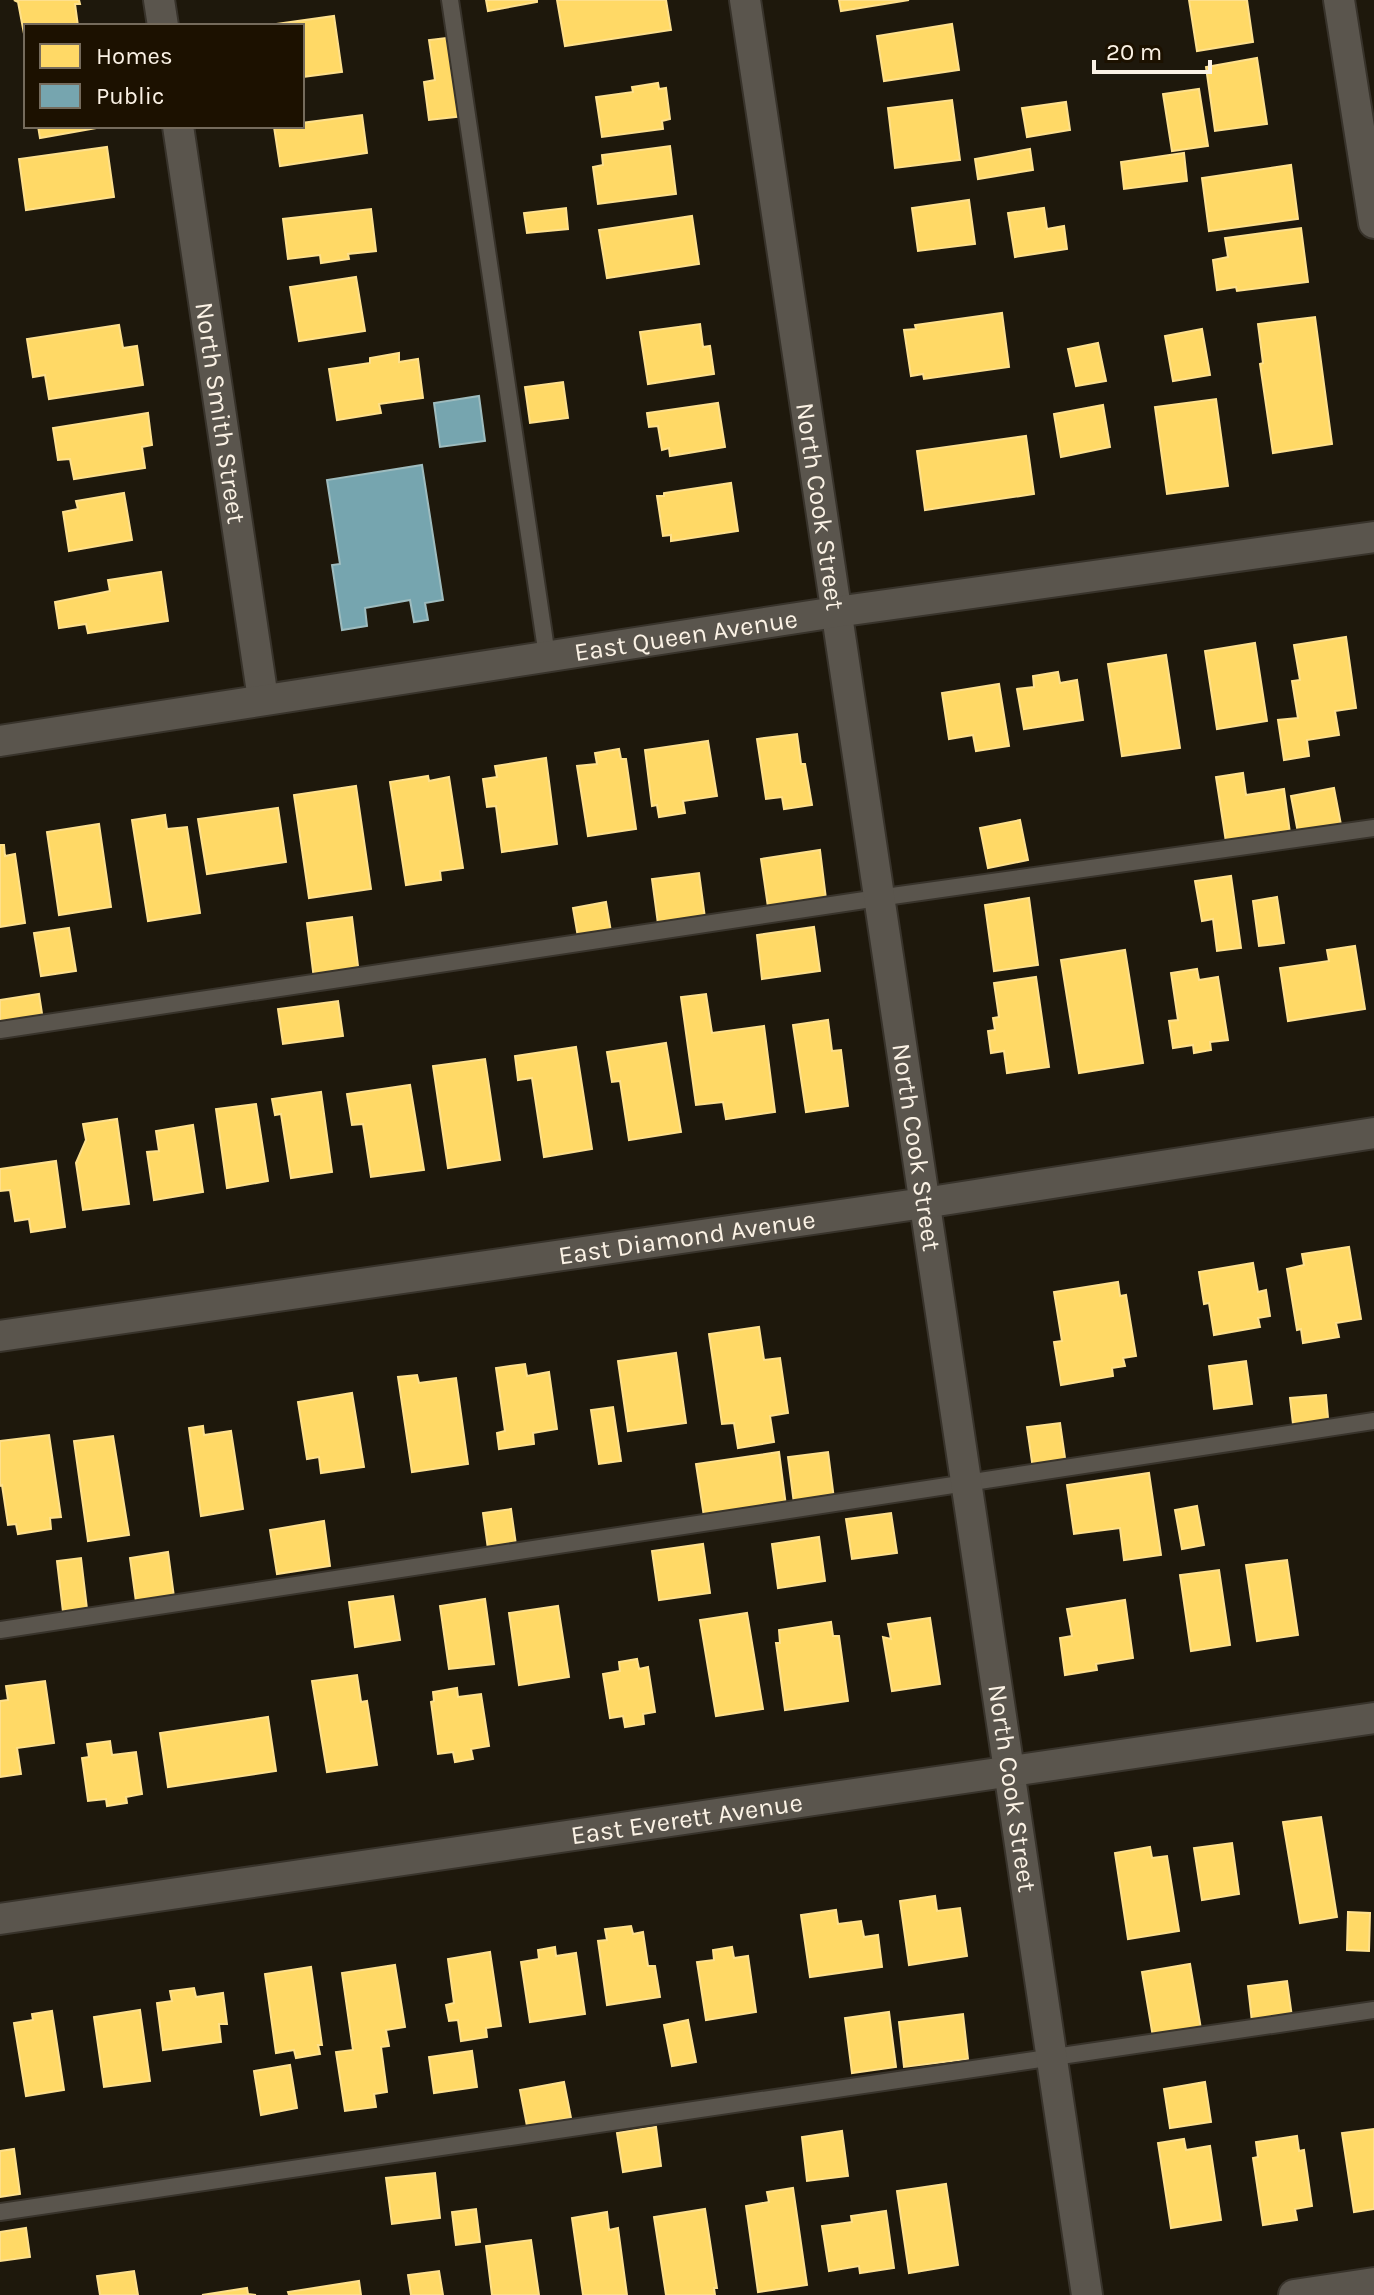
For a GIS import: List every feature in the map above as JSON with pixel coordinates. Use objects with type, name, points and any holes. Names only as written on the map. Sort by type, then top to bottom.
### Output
[{"type":"street","points":[[159,0],[163,24]]},
{"type":"street","name":"North Cook Street","points":[[745,0],[1087,2295]]},
{"type":"street","points":[[1339,0],[1374,223]]},
{"type":"street","name":"North Smith Street","points":[[178,128],[263,699]]},
{"type":"street","name":"East Queen Avenue","points":[[0,741],[836,612],[1374,537]]},
{"type":"street","name":"East Diamond Avenue","points":[[0,1336],[924,1203],[1374,1133]]},
{"type":"street","name":"East Everett Avenue","points":[[0,1919],[1374,1718]]},
{"type":"street","points":[[1294,2295],[1374,2283]]},
{"type":"lane","points":[[450,0],[547,656]]},
{"type":"lane","points":[[0,1030],[878,898],[1374,828]]},
{"type":"lane","points":[[0,1630],[1374,1421]]},
{"type":"lane","points":[[0,2212],[1374,2010]]},
{"type":"building: Homes","points":[[14,0],[79,0],[80,4],[75,4],[78,24],[24,24],[24,34],[18,2]]},
{"type":"building: Homes","points":[[486,0],[537,0],[537,2],[488,11]]},
{"type":"building: Homes","points":[[557,0],[666,0],[671,30],[565,46]]},
{"type":"building: Homes","points":[[839,0],[909,0],[841,11]]},
{"type":"building: Homes","points":[[1189,0],[1247,0],[1253,42],[1197,51]]},
{"type":"building: Homes","points":[[334,16],[342,72],[304,77],[304,24],[276,24]]},
{"type":"building: Homes","points":[[952,24],[959,70],[884,81],[877,36]]},
{"type":"building: Homes","points":[[454,37],[464,116],[429,120],[424,82],[435,80],[429,40]]},
{"type":"building: Homes","points":[[1257,58],[1267,124],[1215,131],[1206,67]]},
{"type":"building: Homes","points":[[658,83],[659,89],[666,88],[670,119],[662,121],[663,129],[602,137],[596,97],[633,92],[632,87]]},
{"type":"building: Homes","points":[[1199,89],[1208,146],[1172,151],[1163,94]]},
{"type":"building: Homes","points":[[952,100],[960,160],[895,168],[888,108]]},
{"type":"building: Homes","points":[[1066,102],[1070,130],[1027,137],[1022,108]]},
{"type":"building: Homes","points":[[362,115],[367,153],[280,166],[274,128],[304,128],[304,123]]},
{"type":"building: Homes","points":[[38,128],[97,128],[40,138]]},
{"type":"building: Homes","points":[[670,146],[676,194],[598,204],[593,167],[603,165],[602,155]]},
{"type":"building: Homes","points":[[107,147],[114,197],[26,210],[19,159]]},
{"type":"building: Homes","points":[[1030,149],[1033,170],[978,179],[975,159]]},
{"type":"building: Homes","points":[[1184,153],[1187,181],[1124,189],[1121,162]]},
{"type":"building: Homes","points":[[1291,165],[1298,219],[1209,231],[1202,178]]},
{"type":"building: Homes","points":[[969,200],[975,244],[918,251],[912,208]]},
{"type":"building: Homes","points":[[566,208],[568,229],[527,233],[524,213]]},
{"type":"building: Homes","points":[[1044,208],[1047,229],[1064,226],[1067,249],[1015,257],[1008,213]]},
{"type":"building: Homes","points":[[371,209],[376,251],[348,254],[349,259],[321,263],[320,255],[288,259],[283,219]]},
{"type":"building: Homes","points":[[692,216],[699,264],[607,278],[599,230]]},
{"type":"building: Homes","points":[[1301,228],[1308,282],[1237,291],[1236,287],[1217,290],[1213,260],[1228,257],[1225,238]]},
{"type":"building: Homes","points":[[356,277],[365,331],[299,341],[290,287]]},
{"type":"building: Homes","points":[[1002,313],[1009,367],[924,379],[923,374],[911,376],[904,330],[916,329],[915,325]]},
{"type":"building: Homes","points":[[1315,317],[1332,444],[1273,453],[1260,364],[1263,363],[1258,324]]},
{"type":"building: Homes","points":[[700,324],[703,347],[710,346],[714,374],[648,384],[640,332]]},
{"type":"building: Homes","points":[[119,325],[123,348],[137,346],[143,385],[49,399],[45,375],[33,377],[27,339]]},
{"type":"building: Homes","points":[[1202,329],[1210,375],[1173,381],[1165,336]]},
{"type":"building: Homes","points":[[1098,343],[1106,381],[1076,386],[1068,349]]},
{"type":"building: Homes","points":[[399,353],[399,362],[418,359],[423,398],[379,404],[381,413],[337,420],[329,369],[370,363],[370,358]]},
{"type":"building: Homes","points":[[563,382],[568,418],[530,423],[525,387]]},
{"type":"building: Homes","points":[[1216,399],[1228,486],[1167,494],[1155,407]]},
{"type":"building: Homes","points":[[718,403],[725,447],[670,456],[669,448],[662,450],[658,426],[649,427],[647,413]]},
{"type":"building: Homes","points":[[1103,405],[1110,447],[1061,457],[1054,414]]},
{"type":"building: Homes","points":[[148,413],[152,445],[142,447],[145,468],[74,479],[70,459],[58,460],[53,428]]},
{"type":"building: Homes","points":[[1026,436],[1034,494],[925,510],[917,451]]},
{"type":"building: Homes","points":[[731,483],[738,531],[671,541],[671,535],[663,536],[657,496]]},
{"type":"building: Homes","points":[[124,493],[132,540],[69,551],[63,512],[78,509],[76,501]]},
{"type":"building: Homes","points":[[161,572],[168,621],[88,633],[86,624],[59,628],[55,602],[110,591],[108,580]]},
{"type":"building: Homes","points":[[1346,637],[1356,708],[1335,711],[1339,735],[1307,740],[1309,756],[1284,760],[1278,720],[1298,718],[1292,681],[1300,680],[1294,645]]},
{"type":"building: Homes","points":[[1255,643],[1267,721],[1217,729],[1205,651]]},
{"type":"building: Homes","points":[[1166,655],[1180,748],[1122,756],[1108,664]]},
{"type":"building: Homes","points":[[1058,672],[1060,683],[1077,680],[1083,720],[1024,729],[1017,689],[1034,687],[1033,676]]},
{"type":"building: Homes","points":[[999,684],[1009,746],[976,751],[973,735],[949,739],[942,693]]},
{"type":"building: Homes","points":[[797,734],[812,805],[784,809],[782,797],[766,799],[757,739]]},
{"type":"building: Homes","points":[[708,741],[717,796],[683,801],[685,813],[659,817],[657,805],[652,806],[645,750]]},
{"type":"building: Homes","points":[[619,749],[621,759],[626,759],[636,829],[588,836],[577,766],[597,764],[595,753]]},
{"type":"building: Homes","points":[[546,758],[557,844],[502,852],[496,806],[487,807],[483,779],[497,777],[495,766]]},
{"type":"building: Homes","points":[[1243,773],[1246,795],[1284,789],[1290,833],[1226,842],[1216,777]]},
{"type":"building: Homes","points":[[428,776],[429,781],[449,777],[463,868],[440,871],[441,880],[406,885],[390,782]]},
{"type":"building: Homes","points":[[356,786],[371,889],[309,898],[294,795]]},
{"type":"building: Homes","points":[[1334,788],[1342,830],[1299,838],[1291,796]]},
{"type":"building: Homes","points":[[278,808],[286,862],[207,874],[198,819]]},
{"type":"building: Homes","points":[[165,815],[167,829],[187,827],[200,913],[148,921],[132,820]]},
{"type":"building: Homes","points":[[1020,820],[1028,860],[988,868],[980,828]]},
{"type":"building: Homes","points":[[99,824],[111,907],[59,915],[47,832]]},
{"type":"building: Homes","points":[[0,845],[4,845],[5,856],[15,854],[25,923],[0,927]]},
{"type":"building: Homes","points":[[820,850],[826,899],[768,907],[761,859]]},
{"type":"building: Homes","points":[[699,873],[705,918],[658,924],[652,879]]},
{"type":"building: Homes","points":[[1231,876],[1241,948],[1217,951],[1213,919],[1202,921],[1195,881]]},
{"type":"building: Homes","points":[[1277,897],[1284,943],[1259,946],[1253,901]]},
{"type":"building: Homes","points":[[1029,898],[1038,965],[994,971],[985,905]]},
{"type":"building: Homes","points":[[606,902],[612,938],[579,943],[573,908]]},
{"type":"building: Homes","points":[[352,917],[359,974],[314,979],[307,923]]},
{"type":"building: Homes","points":[[814,927],[820,971],[762,979],[757,935]]},
{"type":"building: Homes","points":[[69,928],[76,971],[41,976],[34,933]]},
{"type":"building: Homes","points":[[1355,946],[1365,1009],[1288,1021],[1280,968],[1329,961],[1327,950]]},
{"type":"building: Homes","points":[[1125,950],[1143,1063],[1079,1073],[1061,960]]},
{"type":"building: Homes","points":[[1197,969],[1199,980],[1218,977],[1228,1040],[1210,1042],[1211,1050],[1194,1053],[1193,1045],[1173,1048],[1169,1021],[1178,1020],[1171,973]]},
{"type":"building: Homes","points":[[1036,977],[1049,1067],[1007,1073],[1004,1051],[991,1053],[988,1031],[995,1030],[993,1018],[999,1017],[994,983]]},
{"type":"building: Homes","points":[[39,994],[43,1020],[0,1026],[0,1000]]},
{"type":"building: Homes","points":[[706,994],[712,1033],[764,1026],[775,1112],[726,1119],[723,1102],[696,1105],[681,997]]},
{"type":"building: Homes","points":[[338,1001],[343,1036],[283,1044],[278,1009]]},
{"type":"building: Homes","points":[[828,1020],[832,1051],[841,1050],[848,1106],[806,1112],[793,1025]]},
{"type":"building: Homes","points":[[666,1043],[681,1132],[629,1140],[620,1081],[612,1082],[607,1052]]},
{"type":"building: Homes","points":[[576,1047],[592,1149],[544,1157],[532,1078],[518,1080],[515,1056]]},
{"type":"building: Homes","points":[[485,1059],[500,1160],[448,1168],[433,1066]]},
{"type":"building: Homes","points":[[410,1085],[424,1170],[371,1177],[363,1124],[352,1125],[347,1094]]},
{"type":"building: Homes","points":[[321,1092],[332,1172],[291,1178],[281,1114],[275,1115],[272,1099]]},
{"type":"building: Homes","points":[[256,1104],[268,1181],[227,1188],[216,1109]]},
{"type":"building: Homes","points":[[117,1119],[129,1204],[83,1210],[76,1163],[86,1140],[83,1124]]},
{"type":"building: Homes","points":[[193,1125],[203,1192],[154,1200],[147,1152],[159,1151],[156,1131]]},
{"type":"building: Homes","points":[[56,1161],[65,1227],[31,1232],[29,1219],[15,1221],[10,1190],[0,1191],[0,1169]]},
{"type":"building: Homes","points":[[1349,1247],[1361,1319],[1336,1323],[1339,1337],[1303,1343],[1301,1329],[1297,1330],[1287,1269],[1304,1265],[1302,1254]]},
{"type":"building: Homes","points":[[1253,1263],[1258,1292],[1266,1290],[1270,1316],[1258,1318],[1260,1327],[1214,1335],[1209,1303],[1204,1304],[1199,1272]]},
{"type":"building: Homes","points":[[1118,1282],[1120,1296],[1126,1295],[1136,1356],[1123,1358],[1125,1366],[1112,1368],[1113,1376],[1061,1385],[1054,1342],[1062,1341],[1054,1292]]},
{"type":"building: Homes","points":[[759,1327],[764,1360],[780,1358],[788,1413],[770,1416],[774,1442],[738,1448],[734,1423],[722,1424],[709,1334]]},
{"type":"building: Homes","points":[[676,1353],[686,1423],[628,1431],[618,1361]]},
{"type":"building: Homes","points":[[1246,1361],[1252,1404],[1214,1409],[1209,1366]]},
{"type":"building: Homes","points":[[525,1364],[527,1376],[549,1372],[557,1429],[533,1433],[534,1444],[499,1449],[497,1433],[505,1431],[496,1368]]},
{"type":"building: Homes","points":[[417,1375],[419,1383],[456,1378],[468,1464],[412,1472],[398,1377]]},
{"type":"building: Homes","points":[[352,1393],[364,1467],[321,1473],[319,1457],[307,1459],[298,1402]]},
{"type":"building: Homes","points":[[1326,1395],[1329,1429],[1294,1433],[1290,1398]]},
{"type":"building: Homes","points":[[613,1407],[621,1461],[599,1464],[591,1410]]},
{"type":"building: Homes","points":[[1060,1423],[1066,1465],[1033,1469],[1027,1427]]},
{"type":"building: Homes","points":[[203,1426],[204,1435],[231,1431],[243,1509],[201,1516],[189,1428]]},
{"type":"building: Homes","points":[[49,1435],[61,1517],[50,1518],[51,1529],[18,1534],[16,1524],[8,1525],[0,1486],[0,1441]]},
{"type":"building: Homes","points":[[113,1436],[129,1535],[88,1541],[74,1441]]},
{"type":"building: Homes","points":[[779,1452],[786,1506],[704,1517],[696,1464]]},
{"type":"building: Homes","points":[[828,1452],[834,1499],[794,1504],[788,1457]]},
{"type":"building: Homes","points":[[1149,1473],[1161,1555],[1124,1560],[1120,1528],[1074,1534],[1067,1485]]},
{"type":"building: Homes","points":[[1197,1506],[1204,1545],[1182,1549],[1175,1510]]},
{"type":"building: Homes","points":[[511,1509],[516,1545],[488,1549],[483,1513]]},
{"type":"building: Homes","points":[[891,1513],[897,1553],[852,1559],[846,1519]]},
{"type":"building: Homes","points":[[324,1521],[330,1566],[277,1574],[270,1530]]},
{"type":"building: Homes","points":[[819,1537],[825,1581],[778,1588],[772,1544]]},
{"type":"building: Homes","points":[[703,1544],[710,1593],[659,1600],[652,1551]]},
{"type":"building: Homes","points":[[168,1552],[174,1597],[136,1602],[130,1558]]},
{"type":"building: Homes","points":[[81,1558],[87,1609],[63,1612],[57,1561]]},
{"type":"building: Homes","points":[[1287,1560],[1298,1635],[1257,1641],[1246,1565]]},
{"type":"building: Homes","points":[[1219,1570],[1230,1645],[1191,1651],[1180,1575]]},
{"type":"building: Homes","points":[[393,1596],[400,1640],[355,1647],[349,1602]]},
{"type":"building: Homes","points":[[485,1599],[494,1664],[449,1669],[440,1606]]},
{"type":"building: Homes","points":[[1125,1600],[1133,1658],[1096,1664],[1097,1670],[1065,1675],[1060,1638],[1072,1636],[1067,1609]]},
{"type":"building: Homes","points":[[558,1606],[569,1677],[519,1685],[509,1613]]},
{"type":"building: Homes","points":[[747,1613],[763,1709],[716,1716],[700,1620]]},
{"type":"building: Homes","points":[[930,1618],[940,1684],[892,1691],[883,1637],[891,1639],[888,1624]]},
{"type":"building: Homes","points":[[831,1622],[833,1636],[839,1636],[848,1701],[785,1710],[776,1643],[780,1643],[779,1630]]},
{"type":"building: Homes","points":[[637,1659],[639,1669],[648,1667],[655,1712],[643,1714],[644,1724],[625,1727],[623,1716],[610,1718],[603,1674],[620,1671],[619,1662]]},
{"type":"building: Homes","points":[[357,1675],[361,1702],[367,1701],[377,1765],[327,1772],[312,1681]]},
{"type":"building: Homes","points":[[45,1681],[54,1743],[17,1748],[21,1774],[0,1777],[0,1701],[8,1700],[6,1686]]},
{"type":"building: Homes","points":[[457,1688],[458,1697],[481,1694],[489,1746],[471,1749],[473,1759],[455,1762],[453,1752],[438,1754],[431,1702],[434,1701],[433,1692]]},
{"type":"building: Homes","points":[[268,1717],[276,1771],[168,1787],[160,1733]]},
{"type":"building: Homes","points":[[110,1741],[112,1755],[136,1752],[142,1794],[126,1797],[127,1803],[107,1806],[106,1799],[88,1801],[82,1758],[89,1757],[87,1744]]},
{"type":"building: Homes","points":[[1321,1817],[1337,1917],[1300,1923],[1283,1822]]},
{"type":"building: Homes","points":[[1232,1843],[1239,1894],[1202,1900],[1194,1848]]},
{"type":"building: Homes","points":[[1150,1847],[1152,1858],[1167,1856],[1179,1931],[1128,1939],[1115,1853]]},
{"type":"building: Homes","points":[[935,1896],[937,1911],[960,1908],[967,1956],[909,1965],[900,1901]]},
{"type":"building: Homes","points":[[836,1910],[838,1924],[861,1921],[864,1937],[878,1935],[882,1967],[810,1977],[801,1915]]},
{"type":"building: Homes","points":[[1348,1912],[1370,1913],[1369,1951],[1347,1950]]},
{"type":"building: Homes","points":[[631,1926],[633,1934],[643,1932],[648,1966],[655,1966],[660,1997],[607,2005],[598,1941],[607,1940],[605,1929]]},
{"type":"building: Homes","points":[[555,1947],[556,1956],[576,1953],[585,2014],[530,2022],[521,1962],[539,1959],[538,1950]]},
{"type":"building: Homes","points":[[732,1947],[734,1958],[748,1956],[756,2012],[706,2020],[697,1962],[714,1960],[713,1950]]},
{"type":"building: Homes","points":[[490,1952],[501,2026],[486,2028],[487,2037],[461,2041],[458,2020],[449,2021],[446,2005],[454,2003],[448,1959]]},
{"type":"building: Homes","points":[[1190,1964],[1201,2029],[1153,2037],[1142,1972]]},
{"type":"building: Homes","points":[[395,1965],[405,2027],[386,2030],[389,2046],[381,2047],[387,2092],[374,2094],[376,2107],[345,2111],[336,2052],[353,2050],[342,1973]]},
{"type":"building: Homes","points":[[311,1967],[322,2045],[318,2045],[320,2054],[296,2058],[294,2050],[276,2053],[265,1974]]},
{"type":"building: Homes","points":[[1287,1981],[1292,2017],[1252,2022],[1248,1986]]},
{"type":"building: Homes","points":[[194,1988],[196,1997],[223,1993],[227,2024],[219,2024],[221,2042],[163,2050],[157,2003],[172,2001],[170,1991]]},
{"type":"building: Homes","points":[[140,2010],[150,2081],[104,2087],[94,2017]]},
{"type":"building: Homes","points":[[52,2011],[64,2090],[26,2096],[14,2023],[33,2020],[32,2014]]},
{"type":"building: Homes","points":[[889,2012],[896,2067],[852,2073],[845,2018]]},
{"type":"building: Homes","points":[[963,2014],[968,2059],[904,2067],[899,2022]]},
{"type":"building: Homes","points":[[688,2020],[696,2062],[672,2066],[664,2025]]},
{"type":"building: Homes","points":[[472,2051],[477,2087],[434,2093],[429,2057]]},
{"type":"building: Homes","points":[[290,2065],[297,2108],[261,2115],[254,2071]]},
{"type":"building: Homes","points":[[564,2082],[571,2118],[527,2126],[520,2090]]},
{"type":"building: Homes","points":[[1205,2082],[1211,2122],[1170,2128],[1164,2089]]},
{"type":"building: Homes","points":[[656,2127],[661,2166],[623,2172],[617,2133]]},
{"type":"building: Homes","points":[[1374,2129],[1374,2209],[1354,2212],[1342,2133]]},
{"type":"building: Homes","points":[[842,2131],[848,2176],[807,2181],[802,2137]]},
{"type":"building: Homes","points":[[1297,2136],[1299,2151],[1304,2150],[1312,2206],[1295,2209],[1297,2220],[1263,2225],[1253,2158],[1258,2157],[1256,2142]]},
{"type":"building: Homes","points":[[1184,2139],[1186,2150],[1210,2146],[1221,2220],[1171,2228],[1158,2143]]},
{"type":"building: Homes","points":[[14,2149],[20,2194],[0,2197],[0,2151]]},
{"type":"building: Homes","points":[[435,2173],[440,2218],[392,2224],[386,2178]]},
{"type":"building: Homes","points":[[946,2184],[958,2265],[909,2273],[897,2191]]},
{"type":"building: Homes","points":[[793,2188],[807,2285],[758,2292],[746,2206],[769,2202],[767,2192]]},
{"type":"building: Homes","points":[[476,2209],[480,2242],[456,2245],[452,2212]]},
{"type":"building: Homes","points":[[705,2209],[717,2288],[714,2288],[715,2295],[666,2295],[654,2217]]},
{"type":"building: Homes","points":[[886,2211],[894,2268],[860,2273],[859,2266],[829,2271],[822,2226],[852,2222],[851,2216]]},
{"type":"building: Homes","points":[[607,2212],[609,2230],[618,2228],[627,2295],[583,2295],[572,2218]]},
{"type":"building: Homes","points":[[26,2228],[30,2257],[0,2261],[0,2232]]},
{"type":"building: Homes","points":[[531,2240],[539,2295],[492,2295],[486,2246]]},
{"type":"building: Homes","points":[[134,2271],[138,2295],[100,2295],[97,2276]]},
{"type":"building: Homes","points":[[439,2271],[443,2295],[411,2295],[408,2275]]},
{"type":"building: Homes","points":[[359,2281],[361,2295],[289,2295],[288,2292]]},
{"type":"building: Homes","points":[[247,2288],[248,2294],[256,2295],[202,2295]]},
{"type":"building: Public","points":[[479,396],[485,441],[440,447],[434,403]]},
{"type":"building: Public","points":[[422,465],[443,600],[425,603],[428,620],[414,622],[410,600],[365,608],[367,626],[342,630],[332,565],[340,564],[327,480]]}]
